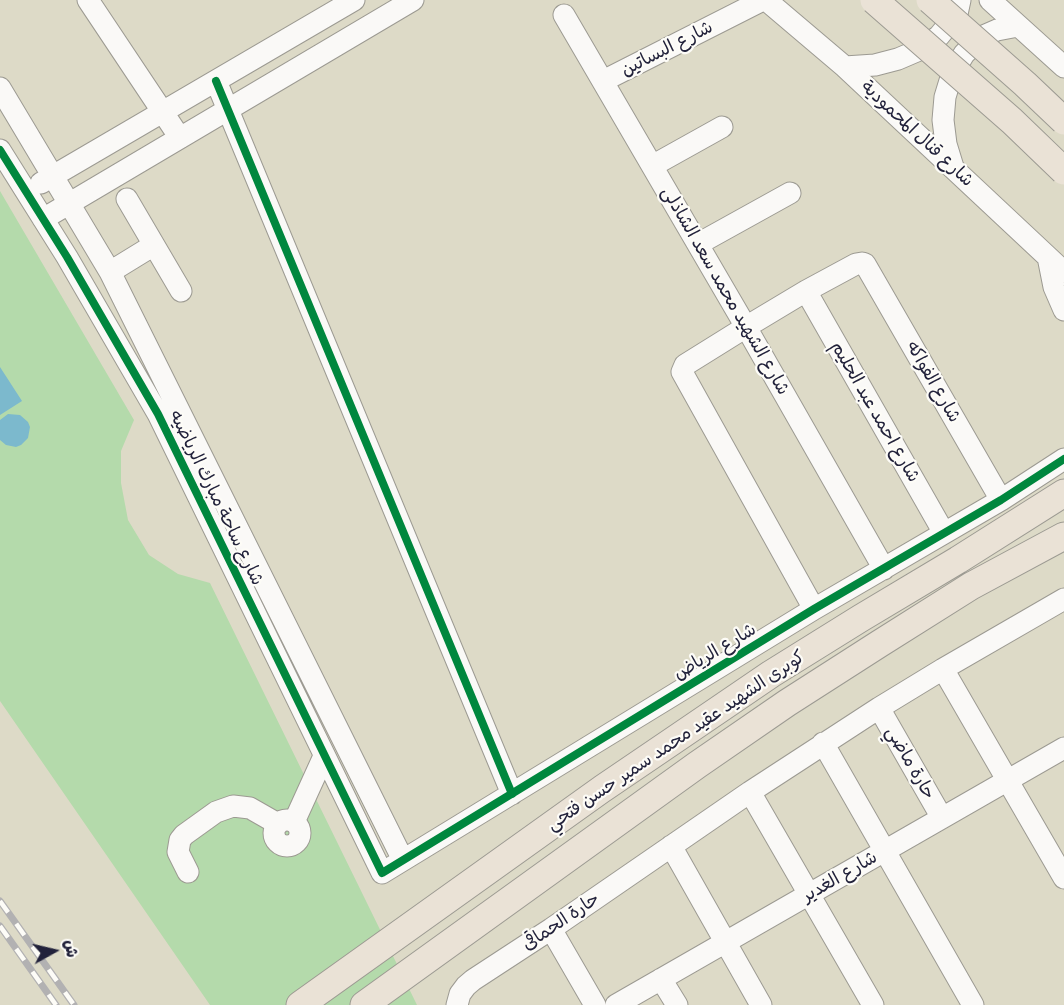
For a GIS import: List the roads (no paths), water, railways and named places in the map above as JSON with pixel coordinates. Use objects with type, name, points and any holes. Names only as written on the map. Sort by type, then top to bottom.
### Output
[{"type":"main road","points":[[874,0],[1012,121],[1064,171]]},
{"type":"main road","points":[[930,0],[1064,121]]},
{"type":"main road","name":"كوبرى الشهيد عقيد محمد سمير حسن فتحي","points":[[300,1005],[602,789],[771,674],[1064,493]]},
{"type":"main road","name":"كوبرى الشهيد عقيد محمد سمير حسن فتحي","points":[[364,1005],[697,765],[787,703],[962,592],[1056,540]]},
{"type":"street","points":[[88,0],[180,138]]},
{"type":"street","points":[[26,191],[354,0]]},
{"type":"street","points":[[43,219],[413,0]]},
{"type":"street","name":"شارع قنال المحمودية","points":[[764,0],[845,67],[1064,272]]},
{"type":"street","name":"شارع البساتين","points":[[603,81],[764,0]]},
{"type":"street","points":[[845,67],[874,65],[898,59],[919,50],[939,36],[957,14],[960,0]]},
{"type":"street","points":[[990,0],[1064,67]]},
{"type":"street","name":"شارع الشهيد محمد سعد الشاذلى","points":[[564,15],[884,569]]},
{"type":"street","points":[[953,167],[946,144],[943,120],[945,97],[952,74],[964,54],[981,37],[997,30],[1018,26]]},
{"type":"street","points":[[216,81],[512,794]]},
{"type":"street","name":"شارع ساحة مبارك الرياضيه","points":[[0,88],[110,272],[403,860]]},
{"type":"street","points":[[652,166],[722,127]]},
{"type":"street","name":"شارع ساحة مبارك الرياضيه","points":[[0,150],[67,257],[158,414],[382,873]]},
{"type":"street","points":[[698,244],[790,193]]},
{"type":"street","points":[[127,199],[182,291]]},
{"type":"street","points":[[110,272],[154,245]]},
{"type":"street","points":[[1048,257],[1054,287],[1064,310]]},
{"type":"street","name":"شارع الفواكه","points":[[806,291],[856,264],[862,262],[865,264],[1001,500]]},
{"type":"street","points":[[806,291],[682,369],[814,609]]},
{"type":"street","name":"شارع احمد عبد الحليم","points":[[806,291],[944,533]]},
{"type":"street","name":"شارع الرياض","points":[[382,873],[814,609],[1001,500],[1064,459]]},
{"type":"street","name":"حارة الحماقى","points":[[457,1004],[460,994],[473,980],[823,743],[943,669],[1063,602]]},
{"type":"street","points":[[943,669],[1064,878]]},
{"type":"street","name":"حارة ماضي","points":[[879,708],[942,818]]},
{"type":"street","points":[[823,743],[973,1005]]},
{"type":"street","name":"شارع الغدير","points":[[616,1005],[1064,748]]},
{"type":"street","points":[[188,872],[178,852],[180,840],[184,835],[216,812],[232,806],[250,808],[286,823],[324,756]]},
{"type":"street","points":[[750,792],[873,1005]]},
{"type":"street","points":[[671,846],[761,1005]]},
{"type":"street","points":[[551,929],[595,1005]]},
{"type":"street","points":[[661,979],[676,1005]]},
{"type":"water","points":[[0,367],[22,401],[0,415]]},
{"type":"water","points":[[8,414],[20,415],[30,427],[28,438],[16,447],[6,445],[0,440],[0,420]]},
{"type":"railway","points":[[0,901],[74,1005]]},
{"type":"railway","points":[[0,926],[56,1005]]}]
